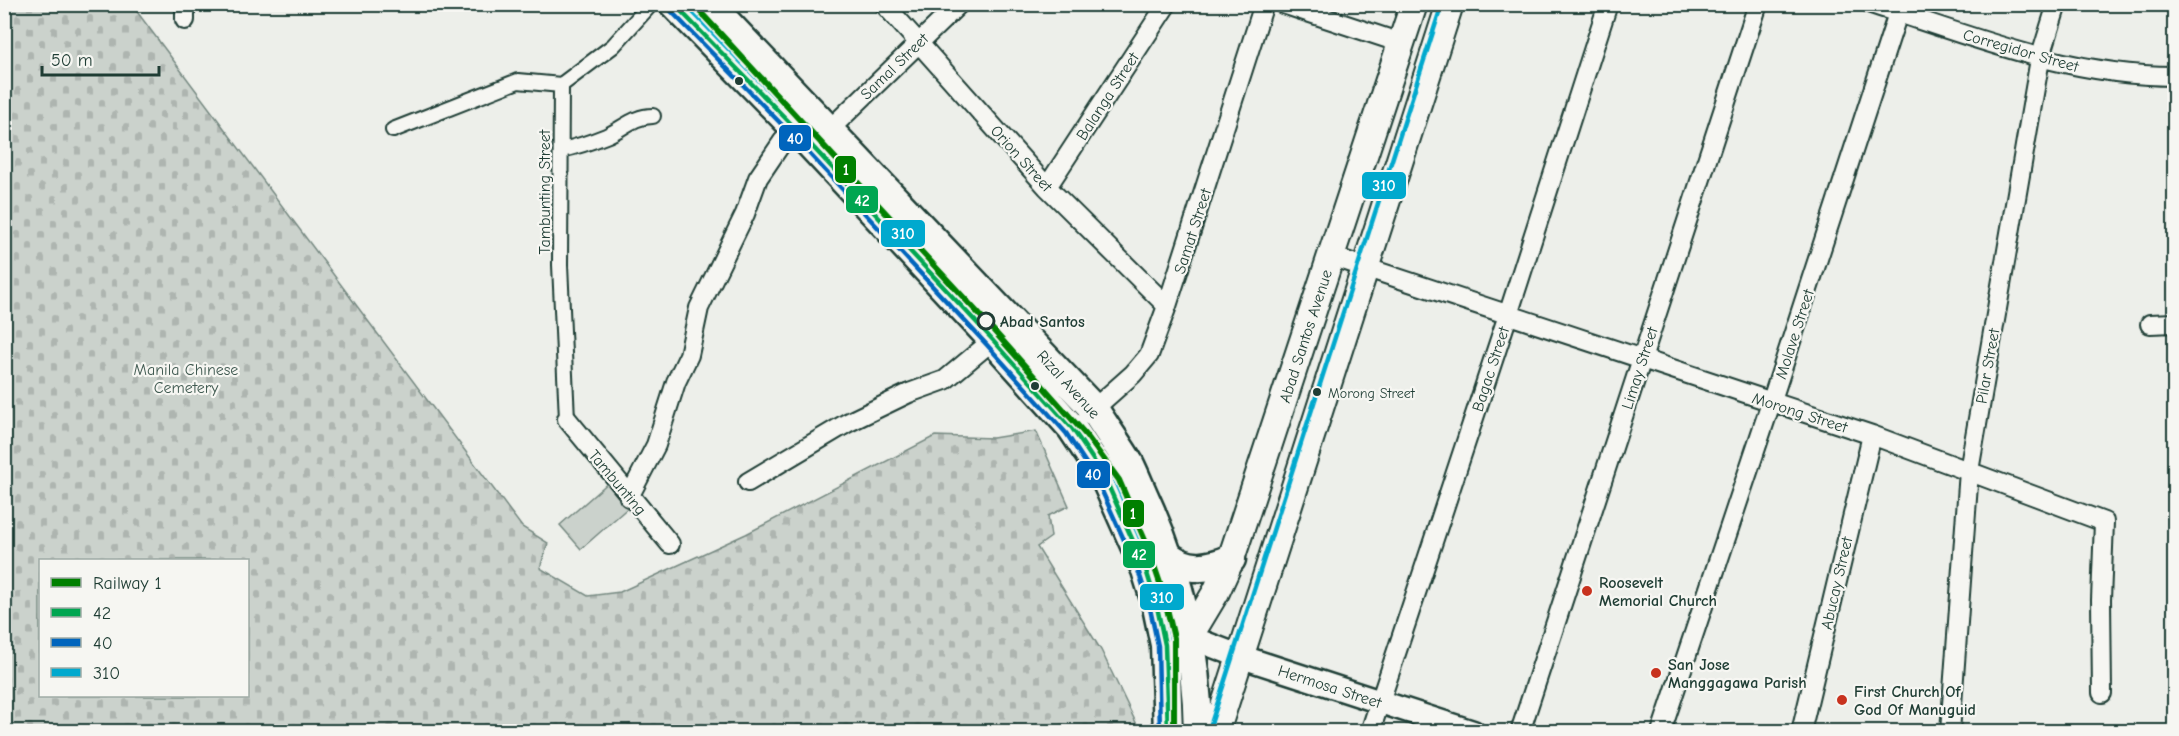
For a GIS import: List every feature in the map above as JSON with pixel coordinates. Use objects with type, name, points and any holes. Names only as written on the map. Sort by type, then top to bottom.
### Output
[{"type":"main road","name":"Rizal Avenue","points":[[674,4],[814,124],[1094,409],[1129,464],[1167,555],[1181,596],[1168,732]]},
{"type":"main road","name":"Rizal Avenue","points":[[709,4],[814,124],[993,340],[1072,428],[1104,476],[1146,570],[1156,602],[1177,641],[1197,698],[1198,732]]},
{"type":"main road","name":"Abad Santos Avenue","points":[[1177,641],[1216,592],[1231,559],[1414,4]]},
{"type":"main road","points":[[1215,732],[1450,4]]},
{"type":"main road","points":[[1167,555],[1185,567],[1196,568],[1219,564],[1231,559]]},
{"type":"street","points":[[393,130],[518,81],[561,85],[613,46],[651,4]]},
{"type":"street","name":"Orion Street","points":[[884,4],[1047,186],[1167,306]]},
{"type":"street","name":"Samal Street","points":[[629,497],[656,446],[676,382],[689,355],[699,308],[745,214],[758,178],[783,141],[814,124],[918,42],[959,4]]},
{"type":"street","name":"Balanga Street","points":[[1047,186],[1167,4]]},
{"type":"street","name":"Samat Street","points":[[1072,428],[1133,374],[1149,355],[1167,306],[1264,4]]},
{"type":"street","points":[[1283,4],[1401,42]]},
{"type":"street","name":"Bagac Street","points":[[1370,732],[1608,4]]},
{"type":"street","name":"Limay Street","points":[[1520,732],[1758,4]]},
{"type":"street","name":"Corregidor Street","points":[[1871,4],[1900,9],[2040,59],[2089,69],[2175,76]]},
{"type":"street","name":"Pilar Street","points":[[1950,732],[1969,471],[2040,59],[2057,4]]},
{"type":"street","name":"Molave Street","points":[[1661,732],[1900,9]]},
{"type":"street","name":"Tambunting Street","points":[[561,85],[560,265],[567,419]]},
{"type":"street","points":[[561,150],[579,147],[606,136],[633,119],[653,116]]},
{"type":"street","name":"Morong Street","points":[[1331,256],[1872,435],[2105,522],[2101,600],[2102,693]]},
{"type":"street","points":[[2150,324],[2175,323]]},
{"type":"street","points":[[748,482],[847,423],[909,393],[945,380],[993,340]]},
{"type":"street","name":"Tambunting","points":[[567,419],[670,544]]},
{"type":"street","name":"Abucay Street","points":[[1801,732],[1872,435]]},
{"type":"street","name":"Hermosa Street","points":[[1177,641],[1239,656],[1473,732]]},
{"type":"green space","name":"Manila Chinese Cemetery","points":[[4,5],[132,5],[522,527],[548,543],[540,568],[588,596],[620,592],[746,534],[935,436],[993,438],[1036,431],[1069,506],[1048,516],[1051,537],[1037,547],[1101,650],[1140,731],[5,731]]},
{"type":"green space","points":[[610,481],[631,505],[581,549],[560,525]]},
{"type":"rail line","name":"1","points":[[693,4],[978,313],[1086,435],[1119,480],[1147,545],[1163,592],[1174,638],[1174,732]]},
{"type":"transit line","name":"42","points":[[674,4],[797,130],[1072,428],[1104,476],[1146,570],[1156,602],[1165,645],[1168,732]]},
{"type":"transit line","name":"310","points":[[685,4],[802,125],[998,335],[1078,424],[1111,472],[1153,568],[1163,600],[1172,644],[1175,732]]},
{"type":"transit line","name":"310","points":[[1209,730],[1442,4]]},
{"type":"transit line","name":"40","points":[[669,9],[792,135],[1066,433],[1097,480],[1139,573],[1149,604],[1158,646],[1160,732]]},
{"type":"place","name":"Abad Santos","points":[[986,321]]},
{"type":"place","name":"Morong Street","points":[[1317,392]]},
{"type":"place","name":"Roosevelt Memorial Church","points":[[1587,591]]},
{"type":"place","name":"San Jose Manggagawa Parish","points":[[1656,673]]},
{"type":"place","name":"First Church Of God Of Manuguid","points":[[1842,700]]}]
